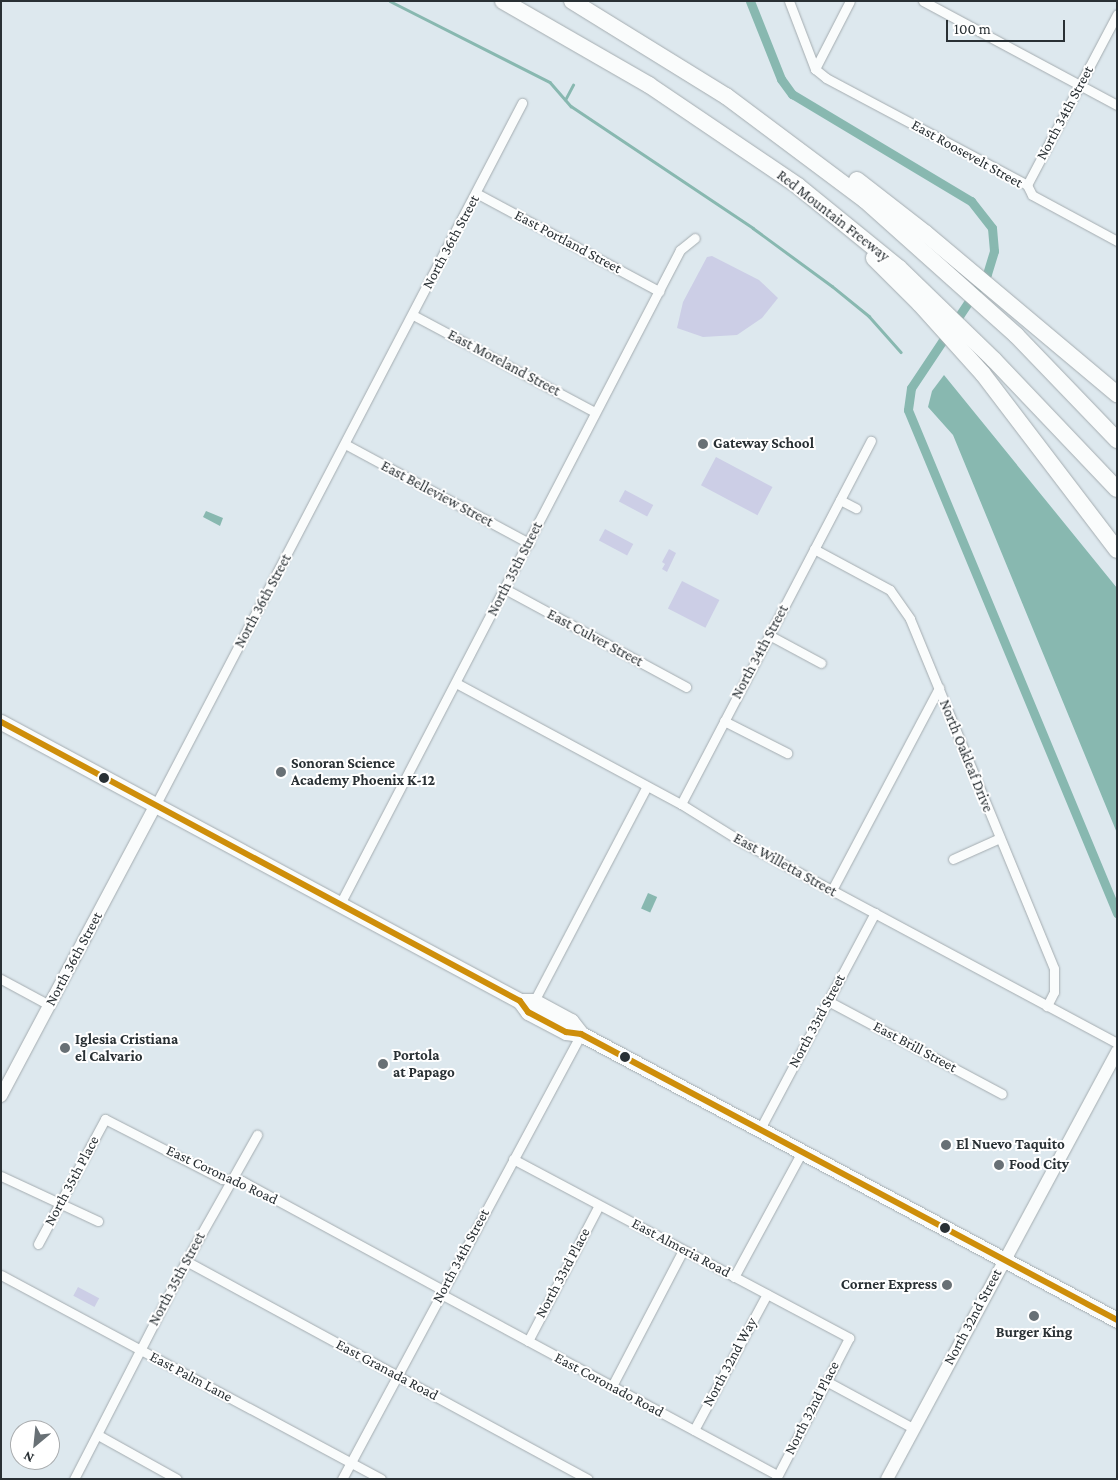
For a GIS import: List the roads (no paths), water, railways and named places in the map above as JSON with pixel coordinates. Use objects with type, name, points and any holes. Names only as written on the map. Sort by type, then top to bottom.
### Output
[{"type":"highway","points":[[503,1],[624,69],[750,153],[994,360],[1117,489]]},
{"type":"highway","name":"Red Mountain Freeway","points":[[572,1],[677,64],[748,112],[948,262],[1117,440]]},
{"type":"highway","points":[[948,262],[1027,317],[1117,394]]},
{"type":"highway","points":[[923,299],[983,374],[1117,550]]},
{"type":"main road","points":[[1,722],[527,1005],[571,1021],[581,1034],[1117,1320]]},
{"type":"main road","name":"North 36th Street","points":[[1,1096],[156,804]]},
{"type":"main road","name":"North 32nd Street","points":[[887,1479],[1117,1051]]},
{"type":"street","points":[[789,1],[814,69]]},
{"type":"street","points":[[814,69],[850,1]]},
{"type":"street","points":[[923,1],[1117,104]]},
{"type":"street","name":"North 34th Street","points":[[1026,185],[1117,14]]},
{"type":"street","name":"East Roosevelt Street","points":[[814,69],[826,78],[1026,185],[1032,195],[1117,241]]},
{"type":"street","name":"North 36th Street","points":[[156,804],[522,103]]},
{"type":"street","name":"East Portland Street","points":[[476,193],[659,291]]},
{"type":"street","name":"North 35th Street","points":[[340,904],[680,250],[695,238]]},
{"type":"street","name":"East Moreland Street","points":[[413,314],[595,412]]},
{"type":"street","name":"North 34th Street","points":[[681,804],[871,441]]},
{"type":"street","name":"East Belleview Street","points":[[345,444],[529,543]]},
{"type":"street","points":[[840,500],[856,508]]},
{"type":"street","name":"North Oakleaf Drive","points":[[814,549],[890,590],[910,618],[1054,969],[1054,992],[1047,1006]]},
{"type":"street","name":"East Culver Street","points":[[504,590],[686,687]]},
{"type":"street","points":[[769,635],[821,663]]},
{"type":"street","name":"East Willetta Street","points":[[456,682],[681,804],[832,890],[1117,1043]]},
{"type":"street","points":[[832,890],[939,688]]},
{"type":"street","points":[[724,721],[787,753]]},
{"type":"street","points":[[527,1005],[647,786]]},
{"type":"street","points":[[953,859],[1000,838]]},
{"type":"street","name":"North 33rd Street","points":[[760,1129],[875,913]]},
{"type":"street","points":[[1,979],[50,1005]]},
{"type":"street","name":"East Brill Street","points":[[828,1001],[1002,1094]]},
{"type":"street","name":"North 34th Street","points":[[342,1479],[581,1034]]},
{"type":"street","name":"East Coronado Road","points":[[105,1119],[222,1179],[242,1181],[776,1477]]},
{"type":"street","name":"North 35th Place","points":[[38,1244],[105,1119]]},
{"type":"street","name":"North 35th Street","points":[[74,1479],[186,1261],[257,1136]]},
{"type":"street","points":[[734,1277],[802,1152]]},
{"type":"street","name":"East Almeria Road","points":[[513,1159],[848,1338]]},
{"type":"street","points":[[1,1176],[98,1221]]},
{"type":"street","name":"North 33rd Place","points":[[528,1341],[599,1205]]},
{"type":"street","points":[[612,1386],[683,1250]]},
{"type":"street","name":"East Granada Road","points":[[186,1261],[588,1479]]},
{"type":"street","name":"East Palm Lane","points":[[1,1275],[381,1479]]},
{"type":"street","name":"North 32nd Way","points":[[694,1430],[767,1294]]},
{"type":"street","name":"North 32nd Place","points":[[776,1477],[848,1338]]},
{"type":"street","points":[[826,1381],[913,1428]]},
{"type":"street","points":[[98,1435],[177,1479]]},
{"type":"waterway","points":[[390,1],[550,82],[571,106],[753,228],[832,286],[869,316],[901,352]]},
{"type":"waterway","points":[[750,1],[781,79],[792,94],[971,201],[992,228],[994,251],[987,274],[911,388],[908,410],[1117,913]]},
{"type":"waterway","points":[[565,100],[573,85]]},
{"type":"place","name":"Gateway School","points":[[703,444]]},
{"type":"place","name":"Sonoran Science Academy Phoenix K-12","points":[[281,772]]},
{"type":"place","name":"Iglesia Cristiana el Calvario","points":[[65,1048]]},
{"type":"place","name":"Portola at Papago","points":[[383,1064]]},
{"type":"place","name":"El Nuevo Taquito","points":[[946,1145]]},
{"type":"place","name":"Food City","points":[[999,1165]]},
{"type":"place","name":"Corner Express","points":[[947,1285]]},
{"type":"place","name":"Burger King","points":[[1034,1316]]}]
